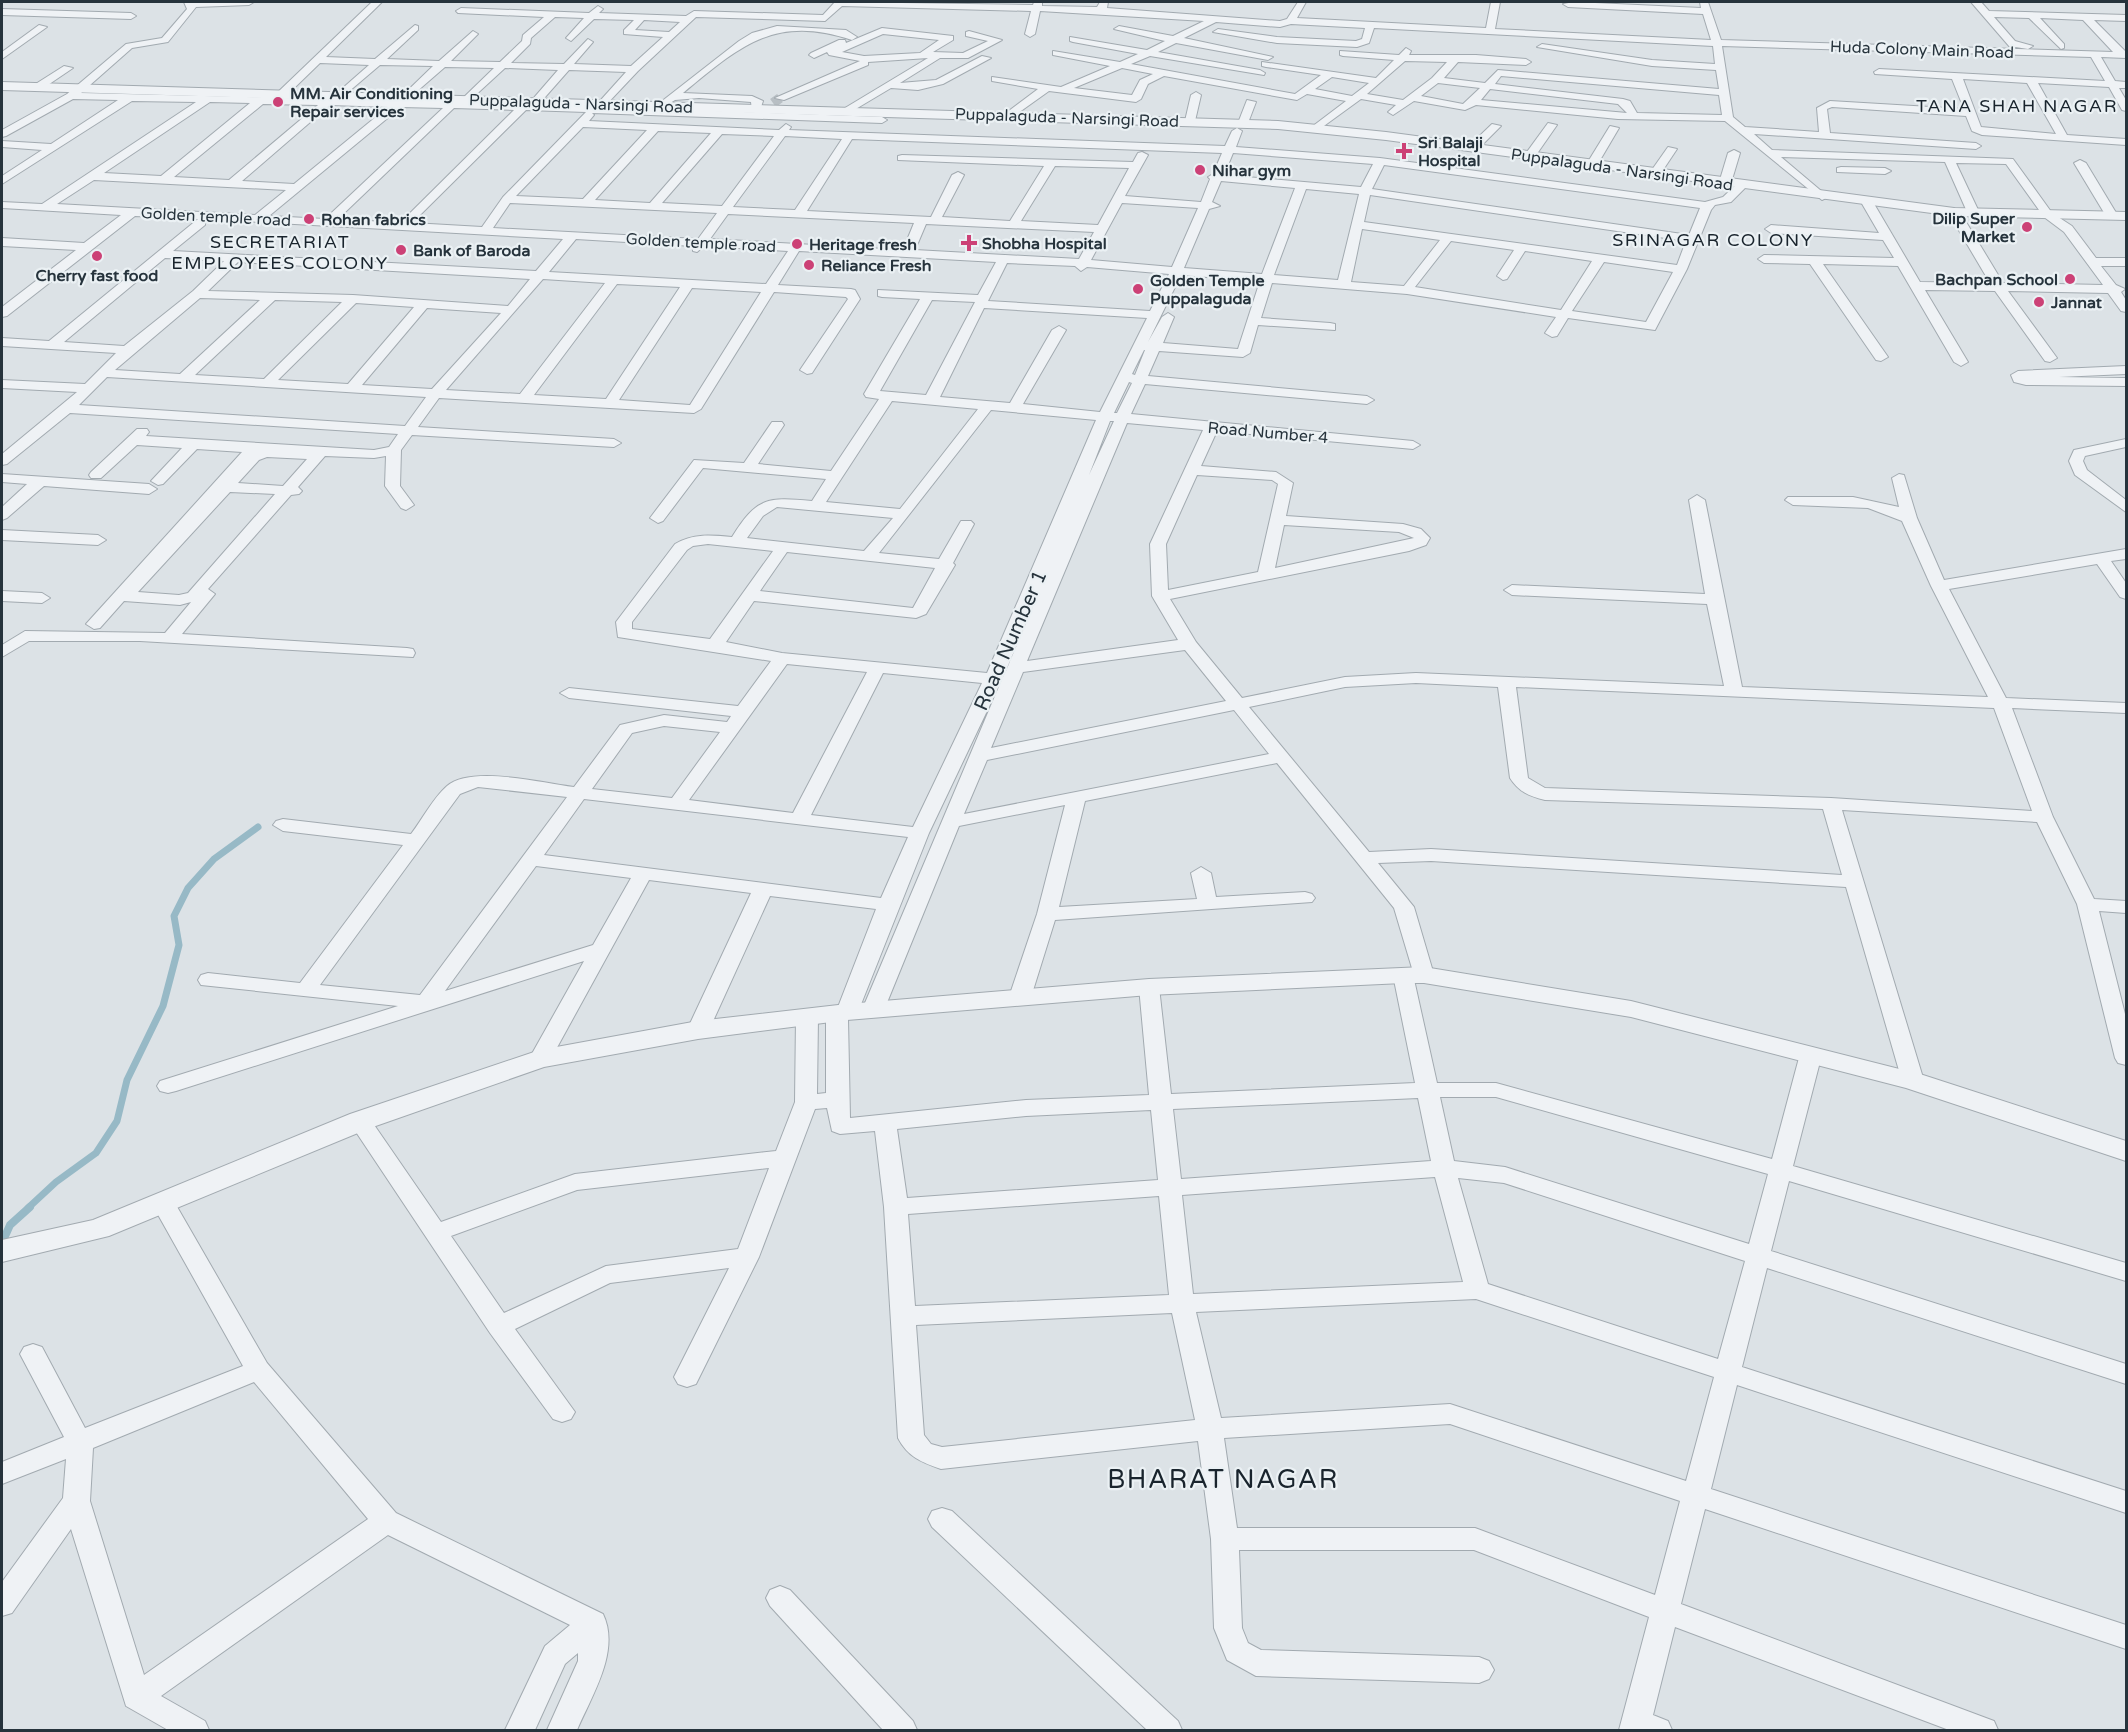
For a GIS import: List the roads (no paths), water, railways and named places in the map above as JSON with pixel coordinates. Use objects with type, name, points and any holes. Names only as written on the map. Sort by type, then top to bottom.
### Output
[{"type":"street","points":[[2,11],[15,2]]},
{"type":"street","points":[[2,134],[75,92],[129,46],[158,42],[171,36],[192,9],[189,3],[249,2]]},
{"type":"street","points":[[282,94],[377,2]]},
{"type":"street","points":[[532,13],[547,2]]},
{"type":"street","points":[[485,231],[507,199],[580,124],[687,19],[698,14],[760,12],[825,18],[840,2],[1103,6],[1135,13],[1213,20],[1290,18],[1511,32]]},
{"type":"street","points":[[1250,90],[1276,40],[1302,2]]},
{"type":"street","points":[[1490,30],[1496,2]]},
{"type":"street","points":[[1976,2],[2013,45],[2123,51]]},
{"type":"street","points":[[2038,2],[2053,16]]},
{"type":"street","points":[[64,13],[75,3]]},
{"type":"street","points":[[571,38],[600,5],[588,3]]},
{"type":"street","points":[[935,55],[924,52],[950,38],[877,32],[832,53],[869,59],[935,55],[969,56],[996,41],[971,26],[981,4]]},
{"type":"street","points":[[1030,34],[1038,5]]},
{"type":"street","points":[[1567,19],[1643,22],[1705,6],[1717,42],[1728,118]]},
{"type":"street","points":[[2,11],[64,13],[115,19],[131,16]]},
{"type":"street","points":[[461,11],[687,19]]},
{"type":"street","points":[[751,25],[760,12]]},
{"type":"street","points":[[468,99],[527,42],[526,37],[553,14]]},
{"type":"street","points":[[1986,14],[2119,20]]},
{"type":"street","points":[[2032,16],[2061,46]]},
{"type":"street","points":[[642,17],[627,32],[670,35]]},
{"type":"street","points":[[2086,17],[2123,51]]},
{"type":"street","points":[[1290,18],[1370,26],[1511,32],[1567,19],[1643,22],[1717,42]]},
{"type":"street","points":[[1567,19],[1717,42],[2094,53],[2127,108]]},
{"type":"street","points":[[1062,90],[1148,53],[1213,20]]},
{"type":"street","points":[[1363,43],[1370,26]]},
{"type":"street","points":[[2,56],[42,27]]},
{"type":"street","points":[[231,184],[380,62],[415,28]]},
{"type":"street","points":[[1119,29],[1178,39],[1330,74],[1378,81]]},
{"type":"street","points":[[1196,29],[1276,40],[1378,44]]},
{"type":"street","points":[[662,105],[749,39],[768,31],[813,30],[846,33],[852,37],[814,55],[864,63],[769,104],[752,99],[699,95],[673,97]]},
{"type":"street","points":[[1511,32],[1514,50],[1536,63]]},
{"type":"street","points":[[259,218],[402,101],[474,34]]},
{"type":"street","points":[[869,59],[916,34]]},
{"type":"street","points":[[1073,39],[1260,73]]},
{"type":"street","points":[[536,102],[588,42]]},
{"type":"street","name":"Huda Colony Main Road","points":[[1717,42],[2094,53],[2123,51]]},
{"type":"street","points":[[1317,128],[1390,71],[1409,47]]},
{"type":"street","points":[[1872,48],[1880,76],[1956,75],[2127,85]]},
{"type":"street","points":[[1390,71],[1309,55],[1455,59],[1514,50],[1592,52],[1652,63],[1720,67]]},
{"type":"street","points":[[1056,52],[1160,74],[1297,97],[1330,74]]},
{"type":"street","points":[[1571,94],[1584,81],[1592,52]]},
{"type":"street","points":[[845,111],[935,55]]},
{"type":"street","points":[[2,69],[20,58]]},
{"type":"street","points":[[888,85],[931,87],[987,58]]},
{"type":"street","points":[[1393,112],[1436,80],[1455,59]]},
{"type":"street","points":[[315,60],[634,69]]},
{"type":"street","points":[[38,87],[68,68]]},
{"type":"street","points":[[1305,91],[1356,98],[1465,107],[1474,102],[1498,73],[1723,92]]},
{"type":"street","points":[[1133,120],[1136,99],[1144,82],[1160,74]]},
{"type":"street","points":[[1956,75],[1976,129],[1982,132],[2127,142]]},
{"type":"street","points":[[996,79],[1046,88],[1136,99]]},
{"type":"street","points":[[2030,79],[2064,138]]},
{"type":"street","points":[[1436,80],[1571,94],[1626,103],[1633,115]]},
{"type":"street","name":"Puppalaguda - Narsingi Road","points":[[2,86],[38,87],[75,92],[282,94],[334,99],[402,101],[468,99],[598,107],[769,104],[795,113],[867,111],[1190,121],[1240,127],[1317,128],[1954,212],[2119,216]]},
{"type":"street","points":[[1007,116],[1046,88]]},
{"type":"street","points":[[75,92],[130,97],[334,99]]},
{"type":"street","points":[[1190,121],[1196,95]]},
{"type":"street","points":[[2,181],[52,147],[91,125],[130,97]]},
{"type":"street","points":[[45,207],[208,99]]},
{"type":"street","points":[[163,180],[261,100]]},
{"type":"street","points":[[402,101],[451,106],[598,107],[795,113],[882,120]]},
{"type":"street","points":[[1182,273],[1214,177],[1251,102]]},
{"type":"street","points":[[1474,102],[1618,116],[1728,118],[1822,196]]},
{"type":"street","points":[[1825,136],[1822,108],[1839,103],[1891,102],[1969,113]]},
{"type":"street","points":[[328,222],[451,106]]},
{"type":"street","points":[[403,226],[523,107]]},
{"type":"street","points":[[700,245],[727,211],[795,113]]},
{"type":"street","points":[[580,124],[849,136],[1151,145],[1379,163],[1708,206],[1727,200],[1742,185]]},
{"type":"street","points":[[1530,156],[1552,125]]},
{"type":"street","points":[[1473,148],[1496,126]]},
{"type":"street","points":[[585,204],[656,127]]},
{"type":"street","points":[[1592,165],[1614,128]]},
{"type":"street","points":[[652,207],[720,129]]},
{"type":"street","points":[[1082,265],[1136,165],[1161,129]]},
{"type":"street","points":[[1743,130],[1976,146]]},
{"type":"street","points":[[798,214],[849,136]]},
{"type":"street","points":[[2,144],[52,147]]},
{"type":"street","points":[[1655,174],[1672,149]]},
{"type":"street","points":[[1182,273],[1242,153]]},
{"type":"street","points":[[1357,225],[1682,269],[1708,206],[1706,197],[1719,182],[1734,153]]},
{"type":"street","points":[[1772,153],[1950,161],[2009,161],[2048,215],[2067,229],[2110,289],[2127,308]]},
{"type":"street","points":[[902,158],[1136,165]]},
{"type":"street","points":[[1950,161],[1951,174],[1974,214]]},
{"type":"street","points":[[2080,162],[2119,216]]},
{"type":"street","points":[[1014,224],[1052,163]]},
{"type":"street","points":[[1343,286],[1365,191],[1379,163]]},
{"type":"street","points":[[1841,170],[1899,172]]},
{"type":"street","points":[[935,220],[958,175]]},
{"type":"street","points":[[92,176],[295,187]]},
{"type":"street","points":[[1214,177],[1365,191],[1694,239]]},
{"type":"street","points":[[1140,345],[1243,353],[1281,235],[1302,185]]},
{"type":"street","points":[[507,199],[1101,229]]},
{"type":"street","points":[[1118,199],[1216,206]]},
{"type":"street","points":[[1867,202],[1961,362]]},
{"type":"street","name":"Golden temple road","points":[[2,207],[45,207],[201,222],[569,238],[1082,265],[1407,290],[1650,327],[1682,269]]},
{"type":"street","name":"Golden temple road","points":[[2,207],[128,215],[259,218],[569,238]]},
{"type":"street","points":[[1954,212],[1999,288],[2050,358]]},
{"type":"street","points":[[2,313],[128,215]]},
{"type":"street","points":[[897,255],[922,219]]},
{"type":"street","points":[[51,346],[201,222]]},
{"type":"street","points":[[1771,230],[1888,237]]},
{"type":"street","points":[[1407,290],[1448,237]]},
{"type":"street","points":[[406,505],[392,486],[394,450],[435,394],[541,275],[569,238]]},
{"type":"street","points":[[2,242],[87,248]]},
{"type":"street","points":[[2,252],[15,243]]},
{"type":"street","points":[[1503,276],[1522,247]]},
{"type":"street","points":[[102,373],[694,409],[794,250]]},
{"type":"street","points":[[160,254],[839,291],[854,296],[812,367],[807,370]]},
{"type":"street","name":"Golden temple road","points":[[897,255],[1000,263],[1082,265]]},
{"type":"street","points":[[2,461],[67,409],[127,350],[197,294],[235,258]]},
{"type":"street","points":[[1552,333],[1600,258]]},
{"type":"street","points":[[1764,259],[1904,262]]},
{"type":"street","points":[[1813,259],[1881,357]]},
{"type":"street","points":[[2092,262],[2127,262]]},
{"type":"street","points":[[931,400],[1000,263]]},
{"type":"street","name":"Road Number 1","points":[[842,1013],[919,833],[956,759],[1079,482],[1104,418],[1155,315],[1182,273]]},
{"type":"street","name":"Road Number 1","points":[[873,1010],[1093,483],[1155,346],[1182,273]]},
{"type":"street","points":[[523,400],[614,279]]},
{"type":"street","points":[[610,404],[689,283]]},
{"type":"street","points":[[1918,286],[2127,289]]},
{"type":"street","points":[[882,293],[1155,315]]},
{"type":"street","points":[[197,294],[353,299],[511,309]]},
{"type":"street","points":[[183,378],[272,296]]},
{"type":"street","points":[[817,504],[837,477],[888,396],[871,394],[928,296]]},
{"type":"street","points":[[267,383],[353,299]]},
{"type":"street","points":[[352,388],[424,303]]},
{"type":"street","points":[[1252,321],[1330,327]]},
{"type":"street","points":[[1014,408],[1059,330]]},
{"type":"street","points":[[2,342],[127,350]]},
{"type":"street","points":[[2127,370],[2018,375],[2019,379],[2026,381],[2127,382]]},
{"type":"street","points":[[1124,377],[1367,400]]},
{"type":"street","points":[[2,384],[87,388]]},
{"type":"street","name":"Road Number 4","points":[[888,396],[1122,420],[1413,445]]},
{"type":"street","points":[[868,556],[904,514],[987,406]]},
{"type":"street","points":[[67,409],[408,432],[614,443]]},
{"type":"street","points":[[96,475],[159,415]]},
{"type":"street","points":[[748,468],[777,425]]},
{"type":"street","points":[[1211,428],[1158,544],[1161,596],[1189,644],[1404,907],[1429,1090],[1444,1168],[1477,1290]]},
{"type":"street","points":[[133,440],[323,454]]},
{"type":"street","points":[[2127,443],[2079,453],[2076,461],[2080,472],[2127,507]]},
{"type":"street","points":[[2,478],[154,485],[192,444]]},
{"type":"street","points":[[93,624],[253,448]]},
{"type":"street","points":[[258,528],[191,598],[180,600],[125,596],[254,457],[261,453],[374,454],[394,450]]},
{"type":"street","points":[[169,638],[258,528],[323,454]]},
{"type":"street","points":[[658,518],[697,464],[837,477]]},
{"type":"street","points":[[1192,470],[1281,477],[1286,483],[1265,575]]},
{"type":"street","points":[[1899,478],[1909,518],[1939,586],[2001,703],[2044,817],[2087,904],[2127,1058]]},
{"type":"street","points":[[2,516],[40,481]]},
{"type":"street","points":[[226,487],[291,490]]},
{"type":"street","points":[[1697,500],[1714,599],[1734,691]]},
{"type":"street","points":[[1793,500],[1878,506],[1899,511],[1909,518]]},
{"type":"street","points":[[737,542],[756,512],[766,504],[776,502],[817,504],[904,514]]},
{"type":"street","points":[[1161,596],[1409,546],[1420,542],[1422,537],[1408,529],[1278,520]]},
{"type":"street","points":[[748,595],[916,613],[920,611],[947,565],[966,525]]},
{"type":"street","points":[[2,535],[98,540]]},
{"type":"street","points":[[947,565],[708,539],[689,542],[681,547],[624,622],[622,628],[624,633],[630,635],[715,645],[782,658],[992,679]]},
{"type":"street","points":[[715,645],[783,547]]},
{"type":"street","points":[[1939,586],[2127,554]]},
{"type":"street","points":[[2101,558],[2127,594]]},
{"type":"street","points":[[1512,590],[1714,599]]},
{"type":"street","points":[[2,596],[42,598]]},
{"type":"street","points":[[2,652],[25,636],[169,638],[407,653]]},
{"type":"street","points":[[1016,668],[1189,644]]},
{"type":"street","points":[[678,803],[782,658]]},
{"type":"street","points":[[800,818],[877,668]]},
{"type":"street","points":[[979,756],[1345,682],[1416,678],[2127,708]]},
{"type":"street","points":[[1506,681],[1519,778],[1523,786],[1531,791],[1545,794],[1831,804],[2044,817]]},
{"type":"street","points":[[569,693],[742,712]]},
{"type":"street","points":[[426,1002],[626,729],[642,721],[662,719],[730,728]]},
{"type":"street","points":[[952,822],[1076,800],[1281,758]]},
{"type":"street","points":[[305,991],[418,841],[453,790],[466,783],[478,781],[678,803],[919,833]]},
{"type":"street","points":[[1020,997],[1047,914],[1076,800]]},
{"type":"street","points":[[1831,804],[1913,1081]]},
{"type":"street","points":[[283,825],[418,841]]},
{"type":"street","points":[[1364,858],[1431,855],[1854,882]]},
{"type":"street","points":[[530,859],[888,905]]},
{"type":"street","points":[[1201,873],[1208,904]]},
{"type":"street","points":[[540,1059],[643,874]]},
{"type":"street","points":[[698,1030],[763,889]]},
{"type":"street","points":[[1047,914],[1305,898]]},
{"type":"street","points":[[2087,904],[2127,907]]},
{"type":"street","points":[[168,1086],[426,1002],[601,949]]},
{"type":"street","points":[[13,1249],[99,1229],[360,1121],[540,1059],[698,1030],[807,1017],[1149,987],[1414,975],[1631,1009],[1913,1081],[2127,1151]]},
{"type":"street","points":[[208,980],[426,1002]]},
{"type":"street","points":[[1149,987],[1182,1303],[1210,1429],[1225,1539],[1228,1628],[1237,1651],[1256,1663],[1479,1670]]},
{"type":"street","points":[[842,1013],[837,1100],[840,1126],[1026,1108],[1429,1090],[1496,1090],[1781,1170],[2127,1272]]},
{"type":"street","points":[[687,1377],[747,1257],[806,1102],[807,1017]]},
{"type":"street","points":[[1642,1728],[1666,1610],[1811,1054]]},
{"type":"street","points":[[806,1102],[837,1100]]},
{"type":"street","points":[[360,1121],[499,1326],[562,1412]]},
{"type":"street","points":[[885,1123],[896,1207],[912,1438],[922,1451],[941,1458],[1210,1429],[1450,1414],[2127,1637]]},
{"type":"street","points":[[435,1233],[574,1182],[786,1158]]},
{"type":"street","points":[[896,1207],[1444,1168],[1505,1175],[1758,1258],[2127,1374]]},
{"type":"street","points":[[164,1204],[258,1370],[386,1521],[593,1623]]},
{"type":"street","points":[[499,1326],[606,1275],[747,1257]]},
{"type":"street","points":[[903,1316],[1477,1290],[1729,1370],[2127,1502]]},
{"type":"street","points":[[33,1354],[80,1443],[76,1501],[136,1697],[194,1731]]},
{"type":"street","points":[[2,1473],[258,1370]]},
{"type":"street","points":[[2,1604],[76,1501]]},
{"type":"street","points":[[942,1519],[1167,1731]]},
{"type":"street","points":[[136,1697],[386,1521]]},
{"type":"street","points":[[1225,1539],[1475,1539],[1983,1731]]},
{"type":"street","points":[[780,1598],[902,1731]]},
{"type":"street","points":[[520,1731],[555,1655],[593,1623]]},
{"type":"street","points":[[562,1731],[592,1661],[593,1623]]},
{"type":"waterway","points":[[28,1208],[56,1182],[96,1153],[117,1121],[127,1080],[163,1006],[179,945],[174,916],[188,888],[214,859],[258,827]]},
{"type":"waterway","points":[[2,1243],[10,1225],[30,1207]]},
{"type":"tunnel","points":[[773,103],[780,98]]},
{"type":"place","name":"MM. Air Conditioning Repair services","points":[[278,102]]},
{"type":"place","name":"Sri Balaji Hospital","points":[[1404,151]]},
{"type":"place","name":"Nihar gym","points":[[1200,170]]},
{"type":"place","name":"Rohan fabrics","points":[[309,219]]},
{"type":"place","name":"Dilip Super Market","points":[[2027,227]]},
{"type":"place","name":"Shobha Hospital","points":[[969,243]]},
{"type":"place","name":"Heritage fresh","points":[[797,244]]},
{"type":"place","name":"Bank of Baroda","points":[[401,250]]},
{"type":"place","name":"Cherry fast food","points":[[97,256]]},
{"type":"place","name":"Reliance Fresh","points":[[809,265]]},
{"type":"place","name":"Bachpan School","points":[[2070,279]]},
{"type":"place","name":"Golden Temple Puppalaguda","points":[[1138,289]]},
{"type":"place","name":"Jannat","points":[[2039,302]]},
{"type":"district","name":"TANA SHAH NAGAR","points":[[2017,106]]},
{"type":"district","name":"SRINAGAR COLONY","points":[[1713,240]]},
{"type":"district","name":"SECRETARIAT EMPLOYEES COLONY","points":[[280,252]]},
{"type":"district","name":"BHARAT NAGAR","points":[[1223,1479]]}]
